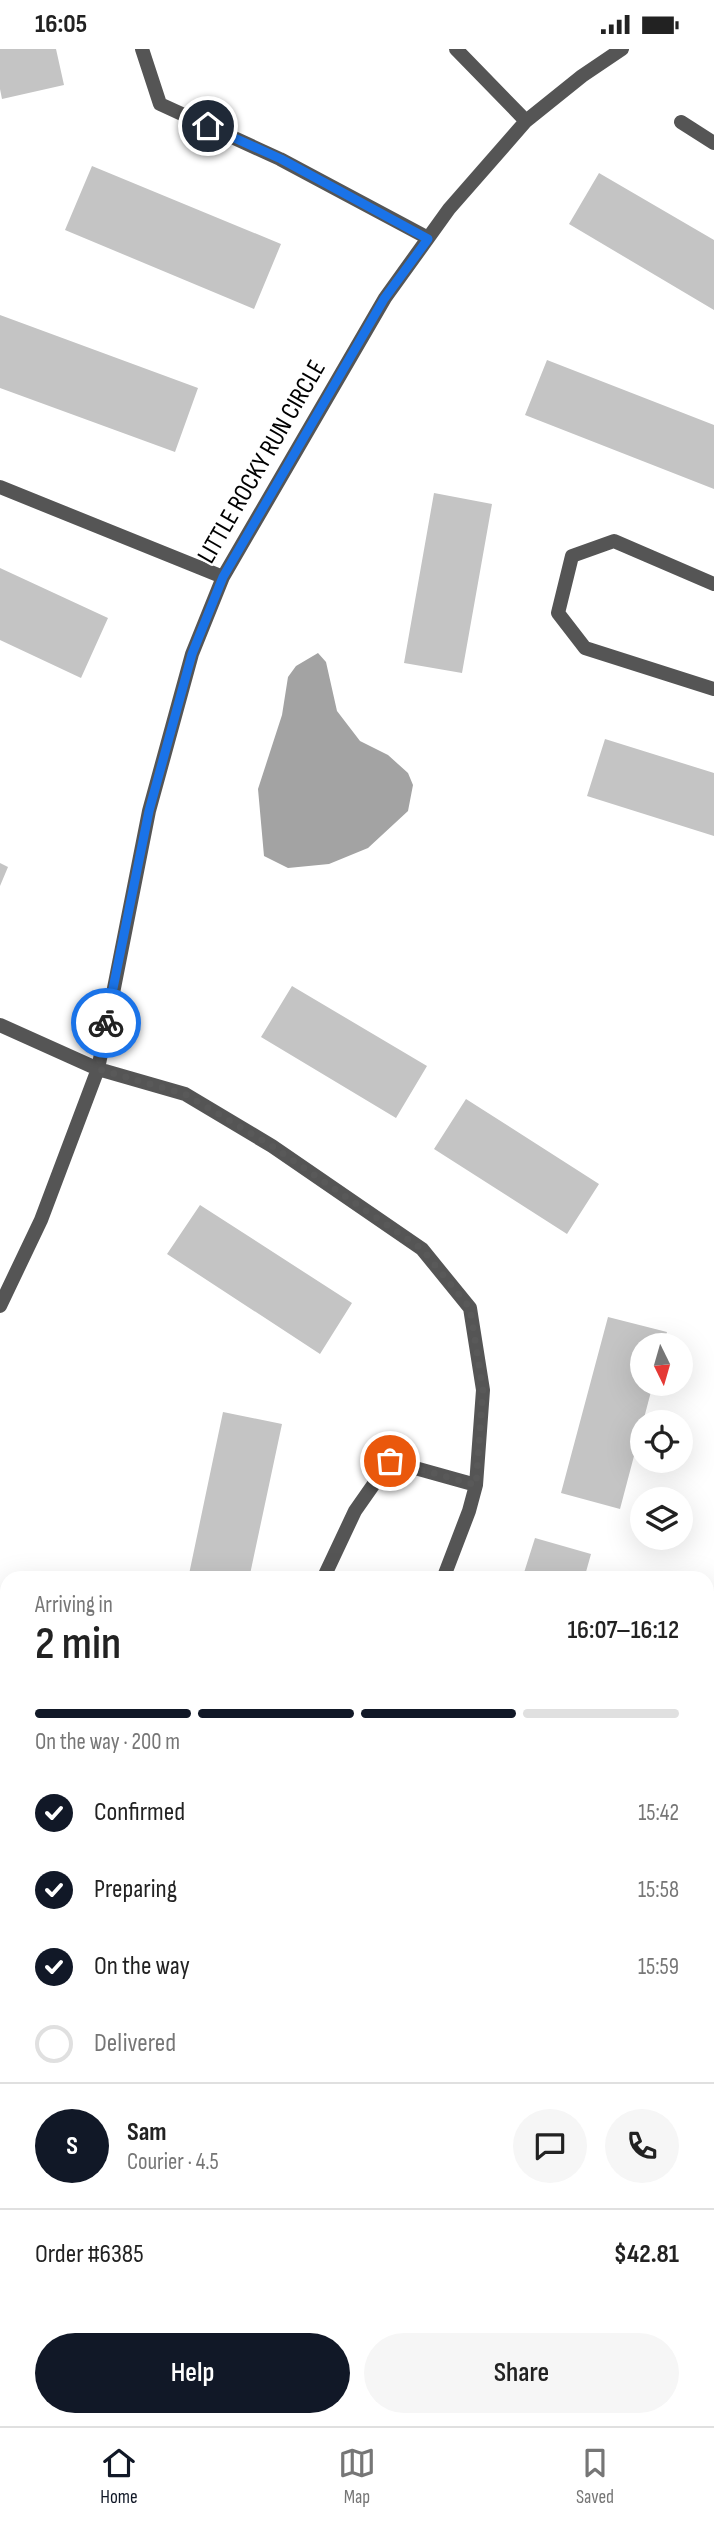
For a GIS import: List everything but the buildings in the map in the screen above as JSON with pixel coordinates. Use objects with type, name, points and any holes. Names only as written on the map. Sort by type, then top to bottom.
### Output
[{"type":"street","points":[[142,49],[160,104],[281,159],[428,239]]},
{"type":"street","points":[[456,49],[526,121]]},
{"type":"street","name":"LITTLE ROCKY RUN CIRCLE","points":[[0,1306],[41,1220],[98,1069],[149,811],[192,654],[223,577],[384,299],[449,209],[526,121],[582,76],[622,49]]},
{"type":"street","points":[[681,122],[714,143]]},
{"type":"street","points":[[0,487],[223,577]]},
{"type":"street","points":[[714,584],[614,541],[572,556],[558,613],[585,648],[714,689]]},
{"type":"street","points":[[0,1025],[98,1069],[185,1094],[272,1146],[422,1249],[470,1308],[483,1390],[476,1485],[446,1571]]},
{"type":"street","points":[[327,1571],[355,1511],[390,1461],[476,1485]]},
{"type":"shaded area","points":[[318,653],[326,662],[337,711],[360,741],[388,755],[408,773],[413,785],[408,811],[368,848],[329,864],[288,868],[264,856],[258,789],[282,715],[288,677],[296,666]]},
{"type":"way so far","points":[[106,1023],[98,1069],[185,1094],[272,1146],[422,1249],[470,1308],[483,1390],[476,1485],[390,1461]]},
{"type":"route","points":[[106,1023],[149,811],[192,654],[223,577],[384,299],[428,239],[281,159],[208,126]]}]
